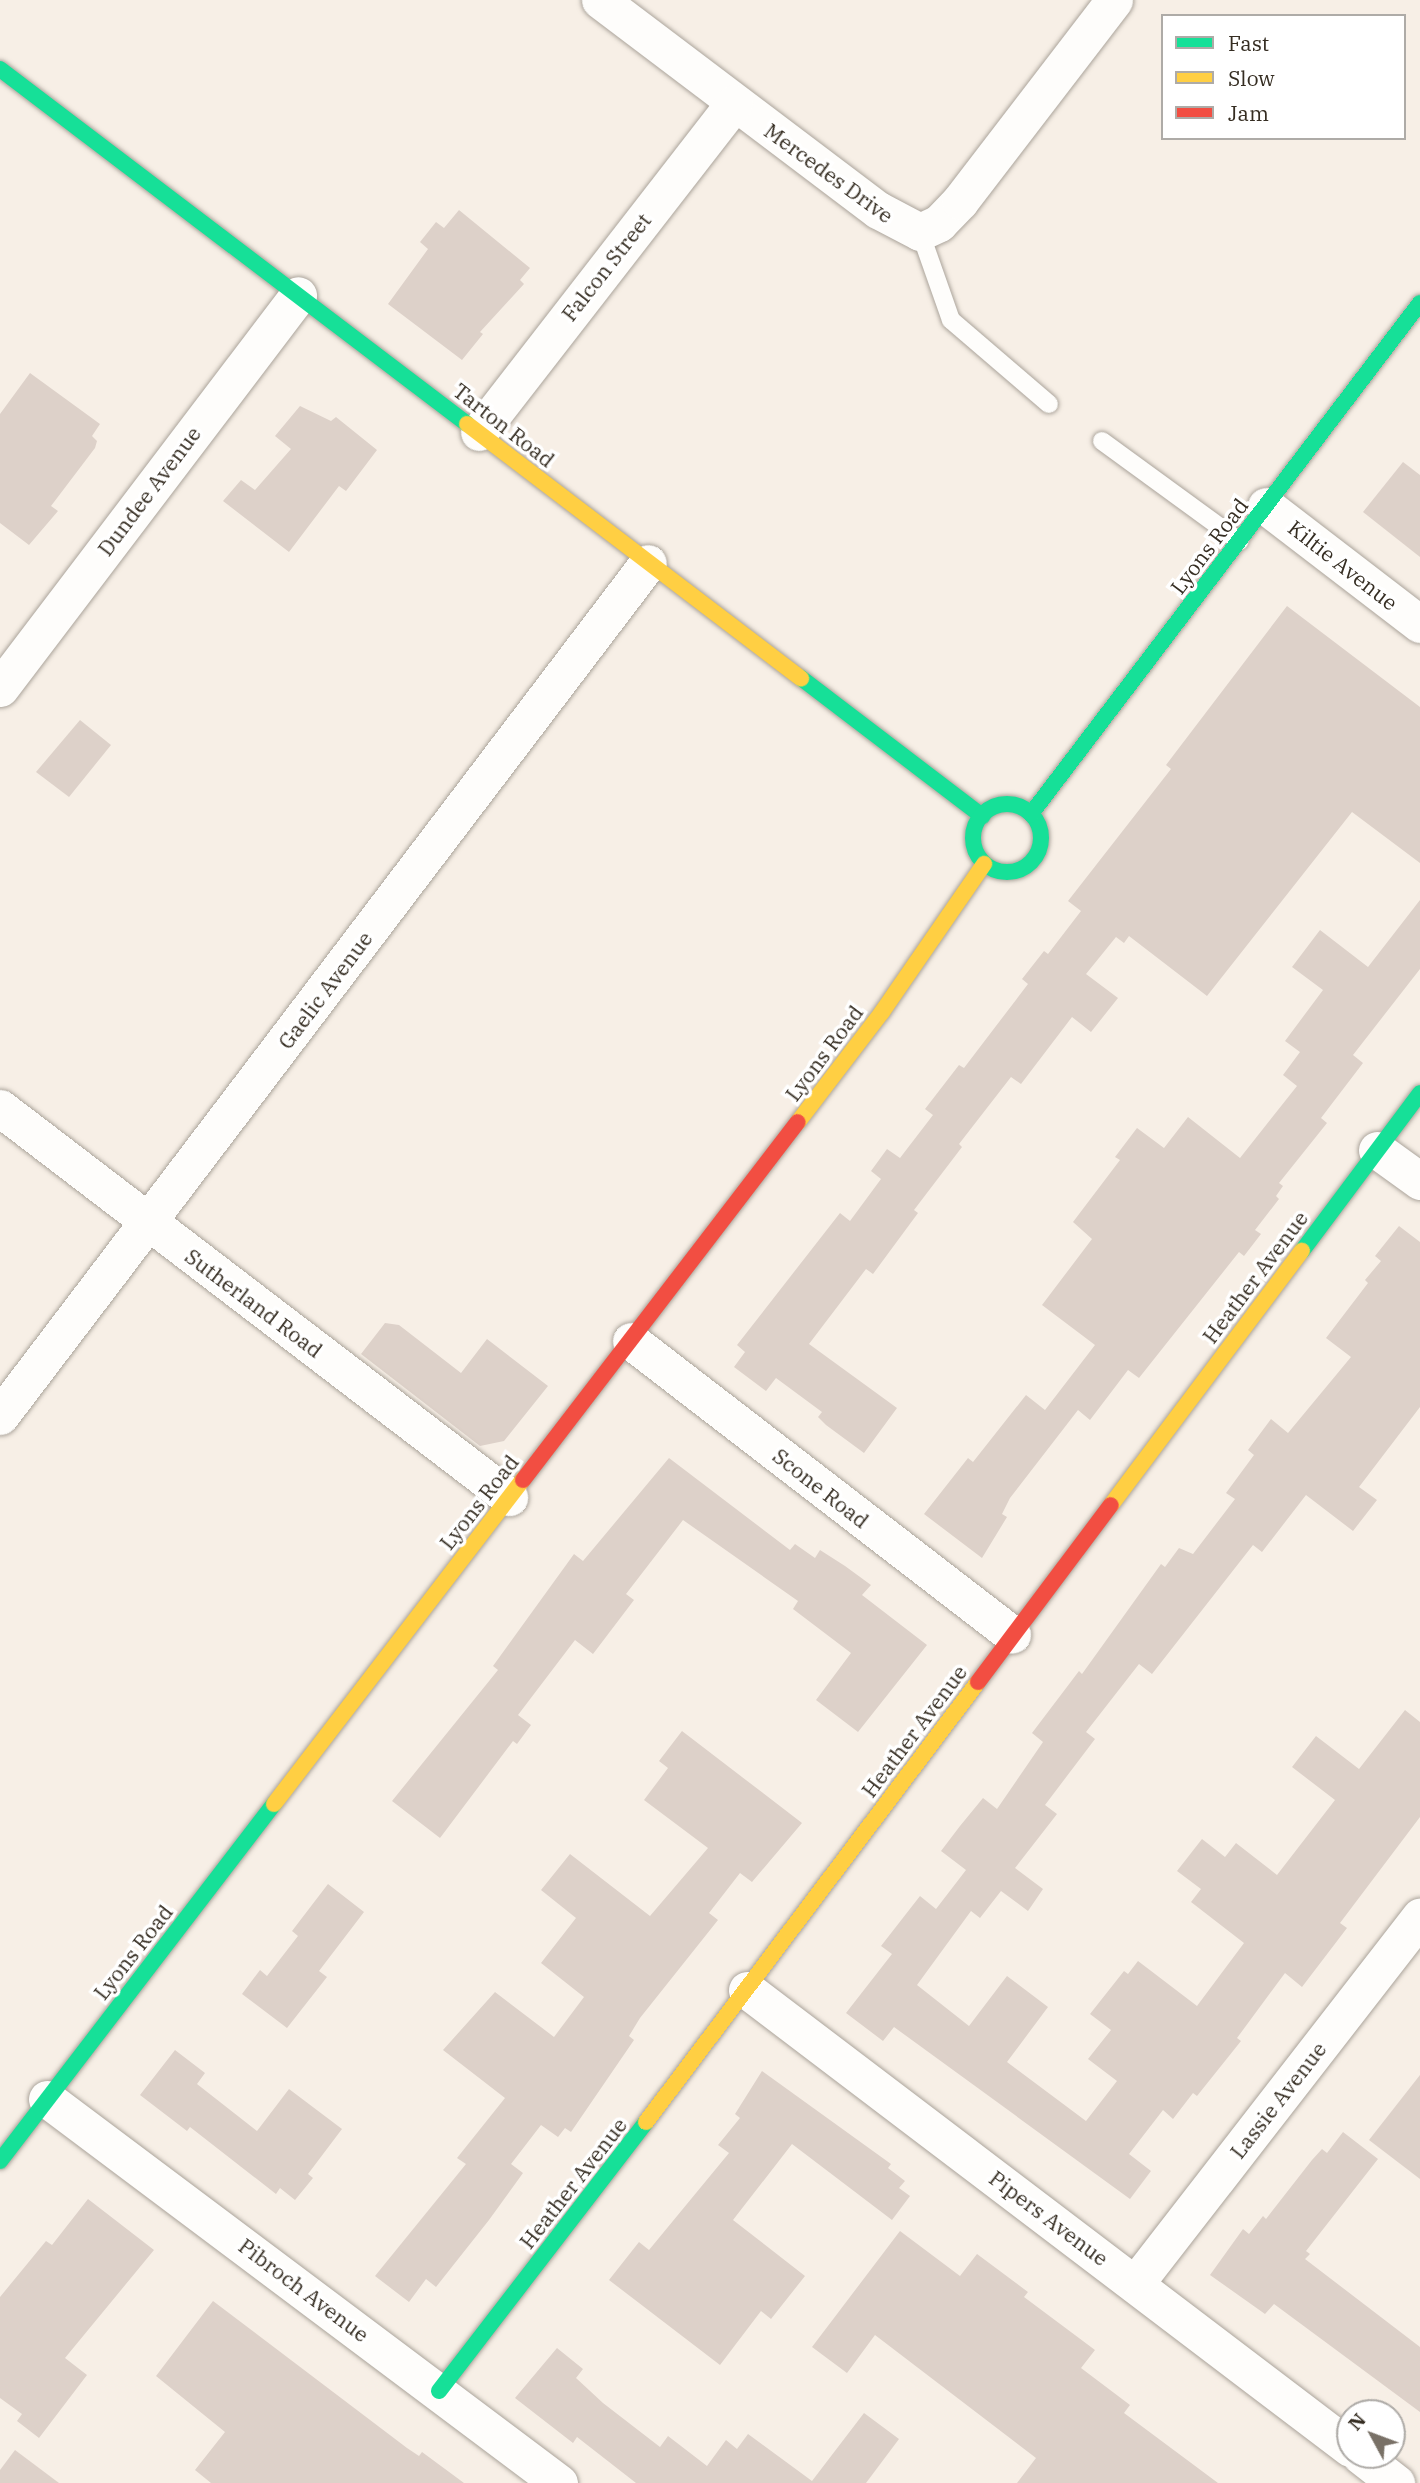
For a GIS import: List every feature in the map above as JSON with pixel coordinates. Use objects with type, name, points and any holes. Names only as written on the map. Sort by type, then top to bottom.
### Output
[{"type":"street","name":"Mercedes Drive","points":[[600,0],[878,210],[920,232]]},
{"type":"street","points":[[920,232],[939,223],[960,201],[1114,0]]},
{"type":"street","name":"Tarton Road","points":[[0,69],[982,816]]},
{"type":"street","name":"Falcon Street","points":[[479,432],[734,103]]},
{"type":"street","name":"Dundee Avenue","points":[[0,688],[298,295]]},
{"type":"street","name":"Lyons Road","points":[[1031,814],[1420,303]]},
{"type":"street","name":"Kiltie Avenue","points":[[1266,506],[1420,624]]},
{"type":"street","name":"Gaelic Avenue","points":[[0,1416],[648,563]]},
{"type":"street","points":[[999,805],[1021,807],[1031,814],[1041,834],[1040,846],[1027,865],[1006,872],[984,864],[973,835],[982,816],[999,805]]},
{"type":"street","name":"Lyons Road","points":[[0,2161],[882,1012],[984,864]]},
{"type":"street","name":"Heather Avenue","points":[[439,2391],[747,1990],[1420,1093]]},
{"type":"street","name":"Sutherland Road","points":[[0,1108],[509,1497]]},
{"type":"street","points":[[1377,1150],[1420,1181]]},
{"type":"street","name":"Scone Road","points":[[631,1341],[1012,1634]]},
{"type":"street","name":"Lassie Avenue","points":[[1136,2284],[1420,1916]]},
{"type":"street","name":"Pipers Avenue","points":[[747,1990],[1336,2437]]},
{"type":"street","name":"Pibroch Avenue","points":[[47,2099],[559,2483]]},
{"type":"street","points":[[1378,2469],[1396,2483]]},
{"type":"lane","points":[[920,232],[951,320],[1049,404]]},
{"type":"lane","points":[[1102,441],[1240,541]]},
{"type":"building","points":[[459,210],[530,268],[520,280],[524,284],[480,332],[483,334],[462,360],[388,304],[428,249],[420,242],[436,222],[444,228]]},
{"type":"building","points":[[30,373],[100,424],[92,436],[97,441],[95,448],[51,506],[58,511],[29,545],[0,523],[0,414]]},
{"type":"building","points":[[300,406],[331,421],[336,417],[377,450],[346,491],[339,486],[289,552],[223,501],[241,480],[255,490],[291,449],[275,436]]},
{"type":"building","points":[[1403,462],[1420,475],[1420,557],[1363,512]]},
{"type":"building","points":[[1287,606],[1420,707],[1420,863],[1352,812],[1207,996],[1129,936],[1124,943],[1116,937],[1086,974],[1118,998],[1091,1032],[1072,1017],[1021,1084],[1011,1077],[959,1144],[962,1147],[914,1210],[918,1213],[873,1274],[866,1269],[809,1344],[897,1408],[864,1453],[826,1425],[818,1417],[822,1412],[776,1378],[766,1391],[734,1367],[745,1352],[737,1345],[840,1213],[850,1221],[881,1179],[871,1171],[887,1149],[900,1158],[933,1115],[925,1109],[959,1065],[964,1068],[1028,984],[1022,979],[1044,951],[1048,954],[1081,911],[1068,901],[1171,769],[1166,765]]},
{"type":"building","points":[[80,720],[111,745],[69,797],[36,772]]},
{"type":"building","points":[[1420,900],[1420,969],[1353,1055],[1363,1063],[1321,1118],[1327,1123],[1279,1183],[1283,1186],[1276,1196],[1279,1199],[1255,1230],[1261,1234],[1244,1256],[1239,1252],[1139,1378],[1128,1370],[1090,1420],[1078,1410],[1010,1498],[1002,1514],[1007,1517],[982,1558],[924,1514],[968,1458],[973,1462],[1026,1395],[1045,1410],[1095,1345],[1042,1305],[1092,1239],[1073,1222],[1120,1160],[1115,1157],[1137,1128],[1164,1148],[1188,1117],[1240,1158],[1297,1086],[1283,1075],[1300,1052],[1285,1041],[1323,990],[1292,967],[1320,930],[1368,967]]},
{"type":"building","points":[[1399,1226],[1420,1242],[1420,1407],[1359,1487],[1377,1500],[1353,1531],[1306,1495],[1262,1552],[1253,1545],[1152,1674],[1139,1664],[1086,1732],[1095,1739],[1045,1805],[1057,1814],[1015,1868],[1043,1889],[1028,1911],[1001,1891],[980,1918],[971,1911],[917,1985],[969,2026],[1007,1976],[1048,2007],[1007,2062],[1086,2121],[1117,2081],[1088,2059],[1111,2030],[1090,2014],[1124,1971],[1128,1974],[1138,1961],[1197,2006],[1244,1943],[1191,1902],[1201,1889],[1177,1871],[1202,1839],[1225,1857],[1236,1843],[1277,1875],[1335,1800],[1292,1767],[1316,1736],[1359,1769],[1405,1710],[1420,1722],[1420,1817],[1340,1923],[1347,1928],[1302,1987],[1285,1973],[1237,2038],[1241,2041],[1197,2096],[1193,2093],[1173,2119],[1163,2110],[1129,2154],[1151,2171],[1130,2199],[894,2027],[883,2041],[846,2013],[892,1954],[881,1946],[920,1896],[936,1909],[966,1870],[941,1851],[983,1798],[997,1809],[1043,1742],[1032,1733],[1079,1671],[1082,1674],[1161,1564],[1165,1567],[1179,1548],[1193,1554],[1235,1499],[1226,1493],[1254,1455],[1248,1450],[1271,1419],[1288,1433],[1351,1357],[1326,1338],[1368,1283],[1365,1280],[1381,1261],[1375,1256]]},
{"type":"building","points":[[385,1323],[399,1325],[461,1373],[487,1339],[548,1386],[504,1441],[480,1446],[361,1354]]},
{"type":"building","points":[[669,1458],[790,1550],[795,1544],[815,1558],[820,1550],[845,1566],[871,1585],[862,1595],[927,1645],[858,1732],[816,1700],[851,1653],[793,1609],[798,1601],[683,1520],[626,1594],[634,1600],[593,1654],[575,1640],[518,1715],[531,1725],[517,1744],[513,1741],[440,1838],[392,1801],[498,1670],[493,1666],[574,1554],[583,1561]]},
{"type":"building","points":[[682,1731],[802,1823],[752,1882],[740,1873],[709,1913],[718,1920],[640,2018],[629,2036],[634,2040],[571,2132],[565,2128],[558,2137],[541,2125],[511,2164],[523,2173],[489,2220],[436,2287],[426,2279],[409,2302],[375,2276],[466,2164],[457,2158],[505,2098],[443,2050],[495,1992],[554,2037],[584,1997],[541,1963],[576,1918],[541,1890],[570,1854],[650,1916],[708,1848],[644,1800],[668,1768],[659,1761]]},
{"type":"building","points":[[328,1884],[364,1912],[319,1971],[327,1977],[287,2028],[242,1994],[260,1970],[267,1976],[298,1936],[292,1931]]},
{"type":"building","points":[[175,2050],[205,2073],[197,2084],[257,2131],[289,2089],[342,2129],[308,2174],[313,2178],[295,2200],[280,2188],[276,2194],[190,2127],[187,2131],[140,2095]]},
{"type":"building","points":[[762,2071],[891,2164],[888,2168],[905,2181],[899,2188],[910,2196],[892,2220],[792,2144],[733,2220],[805,2276],[771,2319],[761,2311],[720,2365],[609,2280],[639,2242],[649,2250],[729,2153],[718,2145],[740,2118],[735,2114]]},
{"type":"building","points":[[1420,2075],[1420,2179],[1369,2140]]},
{"type":"building","points":[[1343,2132],[1378,2159],[1306,2251],[1310,2254],[1305,2259],[1420,2347],[1420,2412],[1406,2399],[1274,2304],[1265,2314],[1210,2275],[1243,2229],[1249,2234],[1263,2216],[1266,2219],[1322,2149],[1327,2153]]},
{"type":"building","points":[[88,2199],[154,2250],[65,2358],[87,2375],[39,2438],[17,2421],[22,2414],[0,2398],[0,2297],[46,2241],[52,2245]]},
{"type":"building","points":[[900,2231],[960,2276],[977,2254],[1028,2292],[1024,2297],[1095,2350],[1081,2368],[1130,2405],[1124,2413],[1218,2483],[1017,2483],[1036,2458],[875,2335],[847,2373],[812,2347]]},
{"type":"building","points":[[213,2301],[407,2448],[419,2456],[422,2452],[464,2483],[211,2483],[195,2470],[225,2432],[156,2376]]},
{"type":"building","points":[[557,2348],[583,2369],[576,2378],[603,2403],[660,2447],[668,2436],[707,2466],[726,2440],[737,2449],[748,2434],[812,2481],[864,2413],[899,2439],[866,2483],[636,2483],[577,2437],[573,2443],[515,2398]]},
{"type":"building","points":[[15,2450],[59,2483],[0,2483],[0,2470]]},
{"type":"traffic: fast","points":[[0,69],[467,424]]},
{"type":"traffic: fast","points":[[1031,814],[1420,303]]},
{"type":"traffic: fast","points":[[801,678],[982,816]]},
{"type":"traffic: fast","points":[[1007,804],[1020,807],[1031,814],[1038,825],[1041,838],[1038,851],[1031,862],[1020,869],[1007,872],[994,869],[983,862],[976,851],[973,838],[976,825],[983,814],[994,807],[1007,804]]},
{"type":"traffic: fast","points":[[1302,1251],[1420,1093]]},
{"type":"traffic: fast","points":[[0,2161],[274,1804]]},
{"type":"traffic: fast","points":[[439,2391],[646,2122]]},
{"type":"traffic: slow","points":[[467,424],[801,678]]},
{"type":"traffic: slow","points":[[798,1122],[882,1012],[984,864]]},
{"type":"traffic: slow","points":[[1111,1505],[1302,1251]]},
{"type":"traffic: slow","points":[[274,1804],[523,1480]]},
{"type":"traffic: slow","points":[[646,2122],[978,1682]]},
{"type":"traffic: jam","points":[[523,1480],[798,1122]]},
{"type":"traffic: jam","points":[[978,1682],[1111,1505]]}]
